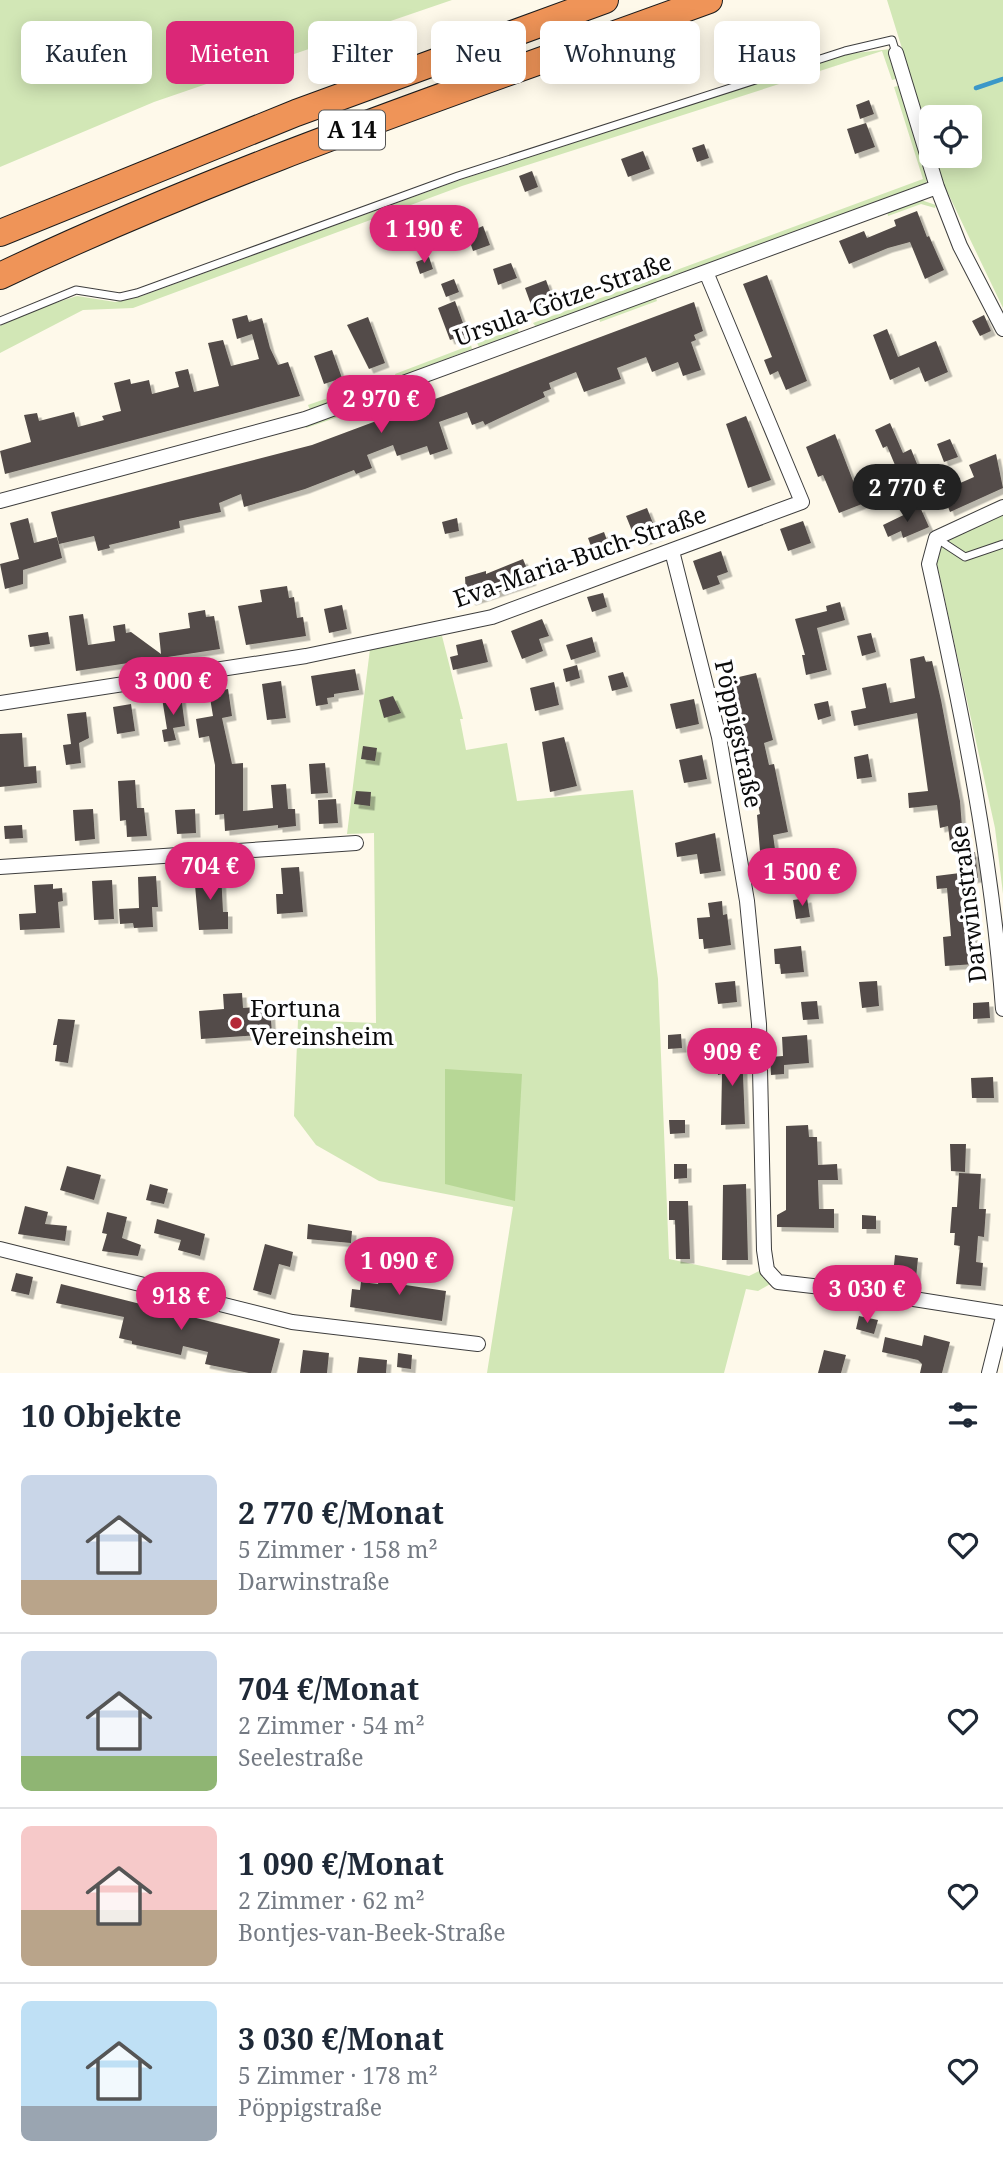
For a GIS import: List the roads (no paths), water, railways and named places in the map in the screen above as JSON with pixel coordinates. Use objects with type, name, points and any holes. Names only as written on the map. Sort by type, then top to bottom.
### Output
[{"type":"highway","name":"A 14","points":[[0,233],[296,113],[605,0]]},
{"type":"highway","name":"A 14","points":[[0,276],[65,245],[290,153],[709,0]]},
{"type":"street","points":[[894,47],[937,187],[960,246],[1003,329]]},
{"type":"street","name":"Ursula-Götze-Straße","points":[[0,501],[305,419],[937,187]]},
{"type":"street","name":"Eva-Maria-Buch-Straße","points":[[0,703],[306,656],[473,622],[802,502],[706,272]]},
{"type":"street","points":[[936,538],[1003,507]]},
{"type":"street","name":"Darwinstraße","points":[[936,538],[929,564],[981,811],[997,925],[1003,1009]]},
{"type":"street","name":"Pöppigstraße","points":[[672,551],[719,737],[747,901],[760,1024],[764,1250],[767,1270],[778,1282],[907,1297],[1003,1315]]},
{"type":"street","points":[[0,867],[356,843]]},
{"type":"street","points":[[0,1249],[292,1322],[478,1344]]},
{"type":"street","points":[[989,1373],[1003,1315]]},
{"type":"lane","points":[[0,321],[76,290],[120,297],[137,293],[458,176],[845,51],[894,47]]},
{"type":"lane","points":[[936,538],[965,557],[1003,544]]},
{"type":"waterway","points":[[976,88],[1003,79]]},
{"type":"place","name":"Fortuna Vereinsheim","points":[[236,1023]]}]
